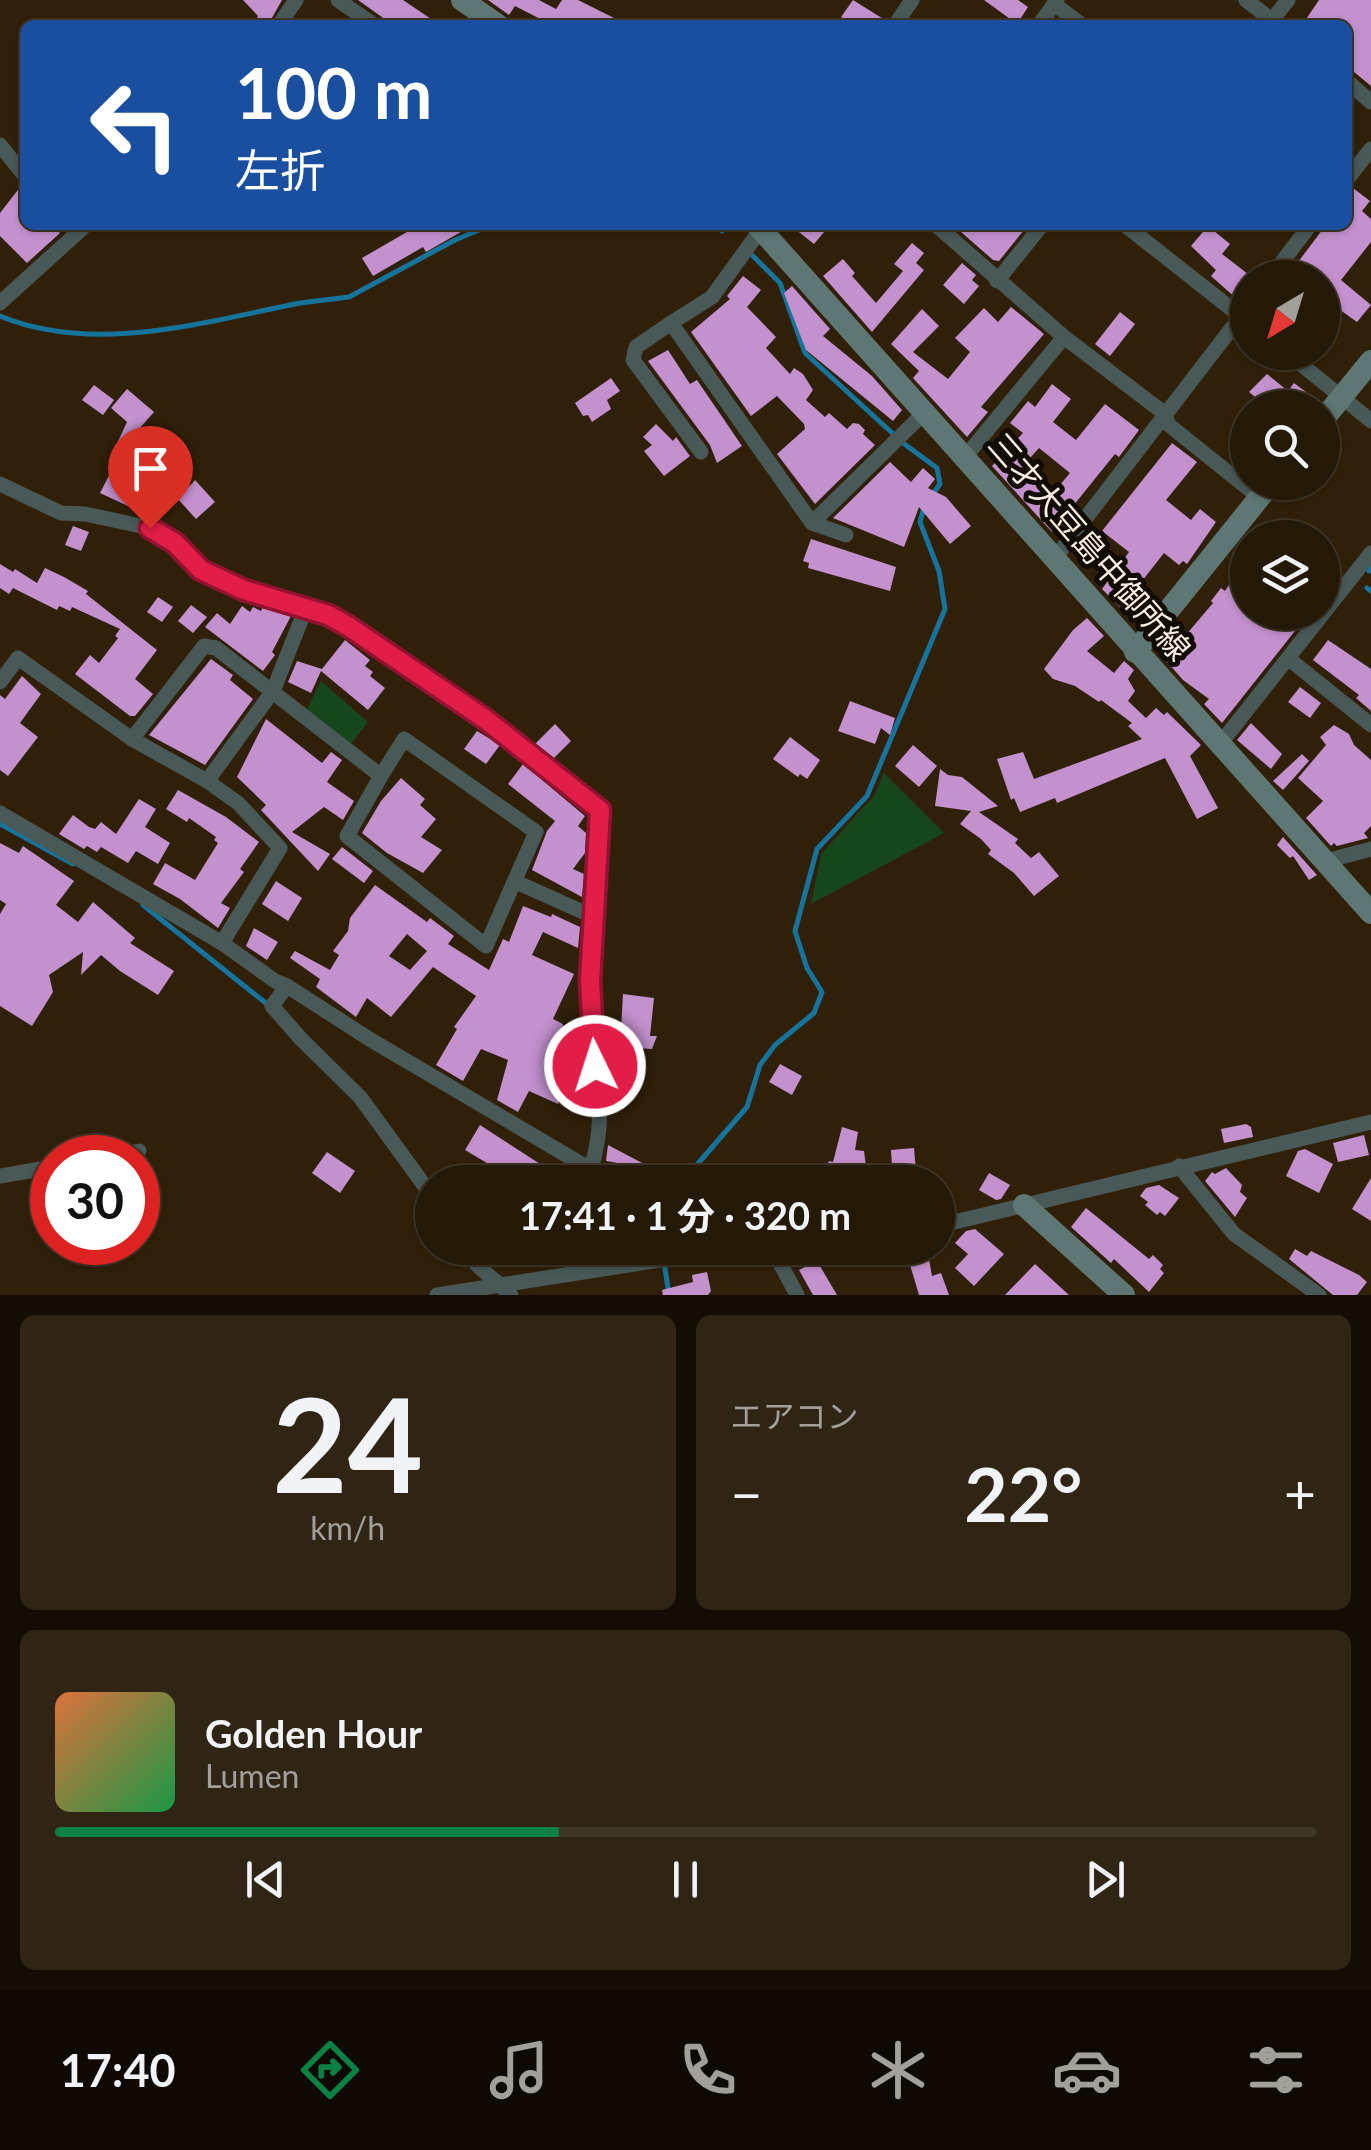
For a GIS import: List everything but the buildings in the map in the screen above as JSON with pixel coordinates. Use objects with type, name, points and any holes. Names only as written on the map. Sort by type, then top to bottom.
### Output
[{"type":"main road","points":[[462,0],[491,20]]},
{"type":"main road","name":"三才大豆島中御所線","points":[[765,230],[1135,652],[1371,913]]},
{"type":"main road","points":[[1340,399],[1371,361]]},
{"type":"main road","points":[[1135,652],[1258,500]]},
{"type":"main road","points":[[1024,1205],[1124,1295]]},
{"type":"street","points":[[338,0],[367,20]]},
{"type":"street","points":[[892,0],[910,3]]},
{"type":"street","points":[[1246,0],[1271,20]]},
{"type":"street","points":[[1056,2],[1076,20]]},
{"type":"street","points":[[1352,85],[1371,102]]},
{"type":"street","points":[[0,145],[20,170]]},
{"type":"street","points":[[1352,173],[1371,148]]},
{"type":"street","points":[[0,304],[76,230]]},
{"type":"street","points":[[701,452],[632,360],[636,347],[712,297],[758,230]]},
{"type":"street","points":[[941,230],[996,281],[1164,414],[1169,424],[1230,466]]},
{"type":"street","points":[[996,281],[1038,230]]},
{"type":"street","points":[[1132,230],[1230,304]]},
{"type":"street","points":[[1284,260],[1306,230]]},
{"type":"street","points":[[671,323],[812,522],[846,534]]},
{"type":"street","points":[[1055,558],[1230,333]]},
{"type":"street","points":[[966,456],[1064,337]]},
{"type":"street","points":[[1308,370],[1371,421]]},
{"type":"street","points":[[812,522],[925,412]]},
{"type":"street","points":[[0,484],[61,514],[85,514],[150,528],[175,543],[201,570],[244,590],[306,608],[348,626],[485,719],[600,810],[592,916],[592,1039],[600,1091],[601,1136],[592,1165]]},
{"type":"street","points":[[1220,744],[1371,553]]},
{"type":"street","points":[[1356,572],[1371,583]]},
{"type":"street","points":[[207,781],[273,691],[306,608]]},
{"type":"street","points":[[132,738],[204,646],[216,648],[381,776]]},
{"type":"street","points":[[0,682],[18,658],[132,738],[207,781],[238,804],[280,848],[222,942]]},
{"type":"street","points":[[1289,660],[1371,725]]},
{"type":"street","points":[[404,738],[536,832],[486,946],[348,836],[381,776],[404,738]]},
{"type":"street","points":[[0,813],[222,942],[275,981],[584,1165]]},
{"type":"street","points":[[1326,861],[1371,849]]},
{"type":"street","points":[[516,882],[592,916]]},
{"type":"street","points":[[287,986],[272,1006],[360,1098],[415,1173]]},
{"type":"street","points":[[955,1222],[1371,1122]]},
{"type":"street","points":[[1179,1166],[1234,1234],[1319,1295]]},
{"type":"street","points":[[0,1176],[30,1170]]},
{"type":"street","points":[[477,1265],[511,1295]]},
{"type":"street","points":[[437,1295],[629,1265]]},
{"type":"street","points":[[781,1265],[797,1295]]},
{"type":"green space","points":[[321,681],[368,722],[351,744],[307,709]]},
{"type":"green space","points":[[884,773],[944,833],[811,904],[821,854],[874,796]]},
{"type":"waterway","points":[[0,316],[73,333],[111,334],[188,326],[349,297],[479,230]]},
{"type":"waterway","points":[[753,256],[780,283],[805,353],[903,443],[937,468],[940,484],[933,494]]},
{"type":"waterway","points":[[697,1165],[747,1107],[760,1065],[775,1045],[814,1013],[822,992],[807,968],[795,931],[817,849],[867,796],[945,609],[939,571],[920,522],[924,507]]},
{"type":"waterway","points":[[1367,588],[1371,591]]},
{"type":"waterway","points":[[0,824],[73,864]]},
{"type":"waterway","points":[[143,905],[267,1004]]},
{"type":"waterway","points":[[665,1265],[669,1295]]},
{"type":"route","points":[[150,528],[175,543],[201,570],[244,590],[291,602],[348,626],[485,719],[600,810],[590,981],[595,1066]]}]
